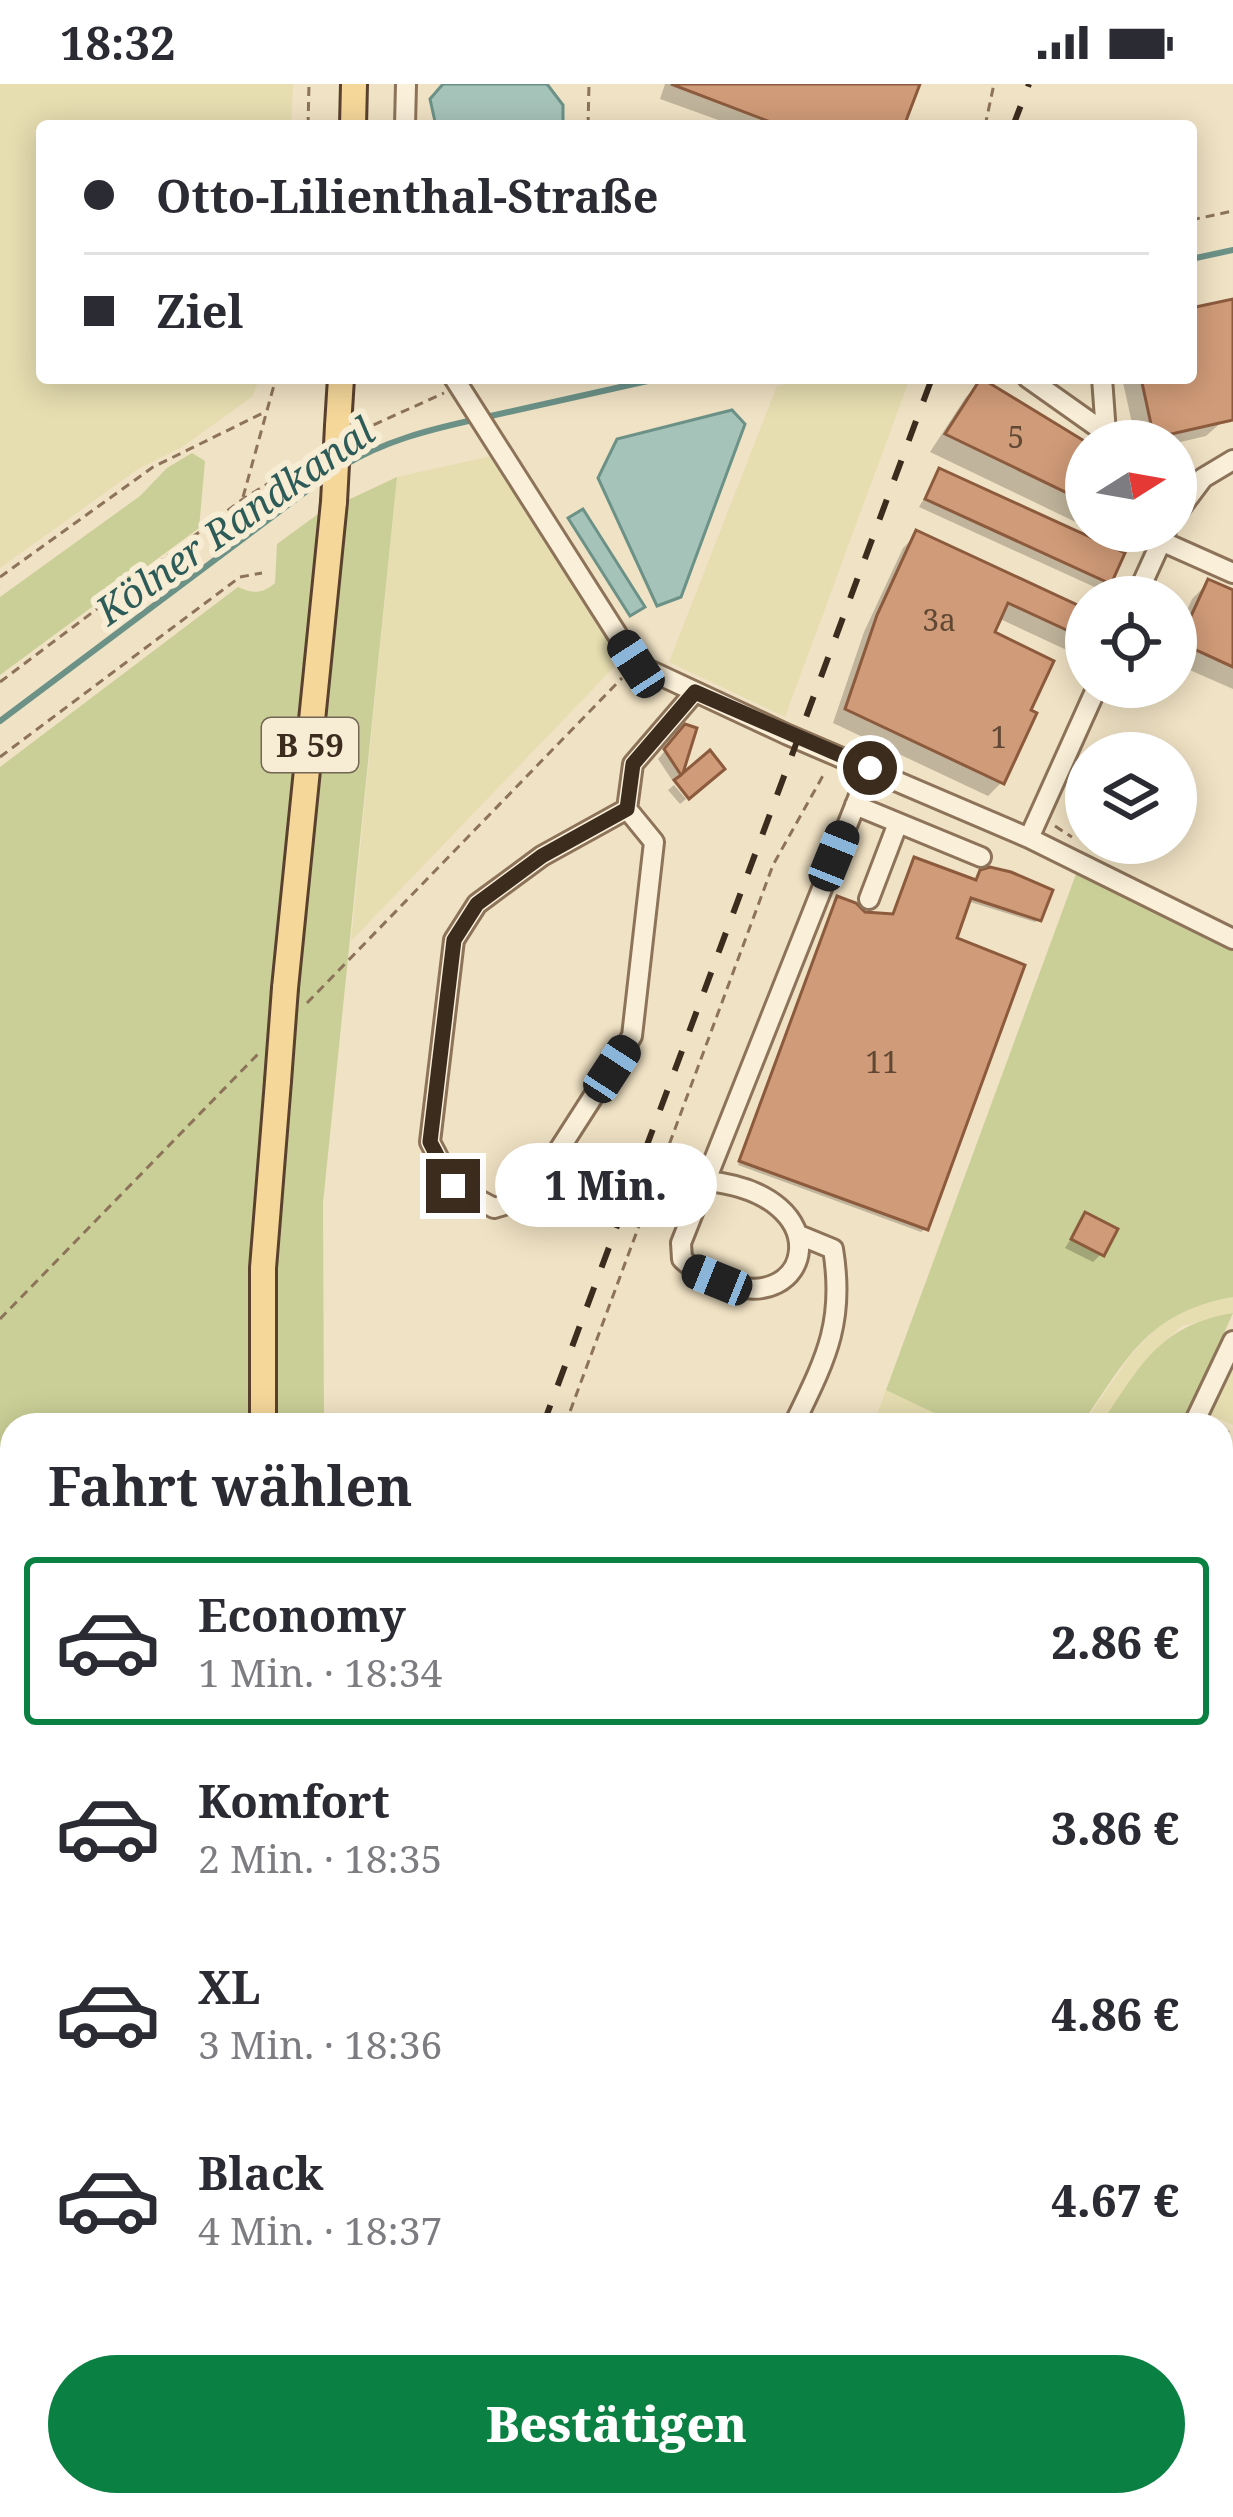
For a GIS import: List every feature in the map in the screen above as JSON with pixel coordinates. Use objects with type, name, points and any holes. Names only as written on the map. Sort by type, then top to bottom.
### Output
[{"type":"main road","points":[[353,120],[355,84]]},
{"type":"main road","name":"B 59","points":[[263,1413],[263,1268],[285,988],[334,502],[341,384]]},
{"type":"street","points":[[405,120],[406,84]]},
{"type":"street","points":[[1037,384],[1088,420]]},
{"type":"street","points":[[1103,384],[1109,420]]},
{"type":"street","points":[[460,389],[636,664],[1030,838],[1233,939]]},
{"type":"street","points":[[1197,482],[1233,460]]},
{"type":"street","points":[[1195,552],[1233,572]]},
{"type":"street","points":[[627,809],[542,856],[477,904],[454,940],[430,1142],[453,1186],[494,1208],[528,1198],[632,1036],[654,842],[627,809],[633,764],[695,692]]},
{"type":"street","points":[[1030,838],[1088,708]]},
{"type":"street","points":[[707,1181],[731,1184],[770,1199],[790,1216],[799,1235],[800,1255],[790,1273],[762,1291],[741,1290],[693,1270],[682,1259],[682,1243],[870,768]]},
{"type":"street","points":[[855,805],[981,857]]},
{"type":"street","points":[[869,899],[898,823]]},
{"type":"street","points":[[799,1235],[833,1250],[841,1293],[825,1359],[799,1413]]},
{"type":"street","points":[[1199,1413],[1233,1341]]},
{"type":"path","points":[[308,120],[309,84]]},
{"type":"path","points":[[588,120],[590,84]]},
{"type":"path","points":[[986,120],[994,84]]},
{"type":"path","points":[[1197,219],[1233,211]]},
{"type":"path","points":[[243,499],[274,384]]},
{"type":"path","points":[[364,429],[460,389]]},
{"type":"path","points":[[0,577],[153,467],[265,412]]},
{"type":"path","points":[[0,682],[243,499],[316,454]]},
{"type":"path","points":[[0,757],[240,577],[262,573]]},
{"type":"path","points":[[307,1003],[636,664]]},
{"type":"path","points":[[569,1413],[773,865],[823,778],[831,753]]},
{"type":"path","points":[[0,1319],[257,1055]]},
{"type":"shaded area","points":[[0,84],[293,84],[291,120],[36,120],[36,384],[257,384],[253,396],[182,447],[138,469],[0,568]]},
{"type":"shaded area","points":[[908,384],[785,717],[669,662],[777,386]]},
{"type":"shaded area","points":[[496,455],[614,646],[614,667],[351,941],[397,477]]},
{"type":"shaded area","points":[[1233,1297],[1233,1313],[1182,1326],[1160,1345],[1109,1413],[1090,1413],[1131,1355],[1162,1322],[1190,1307]]},
{"type":"shaded area","points":[[1233,1363],[1233,1413],[1206,1413]]},
{"type":"shaded area","points":[[886,1390],[934,1413],[877,1413]]},
{"type":"green space","points":[[192,453],[205,461],[199,528],[0,675],[0,597]]},
{"type":"green space","points":[[397,477],[323,1203],[324,1413],[0,1413],[0,767],[238,587],[257,592],[275,583],[277,544],[318,514]]},
{"type":"green space","points":[[1076,874],[1233,948],[1233,1297],[1203,1304],[1159,1327],[1127,1359],[1089,1413],[934,1413],[886,1390]]},
{"type":"green space","points":[[1233,1313],[1188,1413],[1108,1413],[1153,1352],[1207,1319]]},
{"type":"water","points":[[443,84],[547,84],[563,105],[563,120],[435,120],[430,99]]},
{"type":"water","points":[[732,410],[745,424],[681,597],[657,606],[598,478],[617,439]]},
{"type":"water","points":[[583,509],[645,607],[630,616],[568,518]]},
{"type":"building","points":[[671,84],[920,84],[906,120],[765,120]]},
{"type":"building","points":[[1233,299],[1233,420],[1197,428],[1197,420],[1150,420],[1142,384],[1197,384],[1197,307]]},
{"type":"building","points":[[977,384],[991,384],[1065,429],[1065,492],[945,434]]},
{"type":"building","points":[[939,468],[1065,526],[1065,552],[1125,553],[1115,576],[1093,576],[925,499]]},
{"type":"building","points":[[916,530],[1065,599],[1065,629],[1008,603],[995,632],[1054,661],[1031,710],[1037,713],[1004,784],[845,709],[877,615]]},
{"type":"building","points":[[1208,579],[1233,590],[1233,667],[1197,650],[1197,603]]},
{"type":"building","points":[[685,724],[697,728],[683,773],[710,750],[725,769],[689,799],[674,780],[681,775],[664,749]]},
{"type":"building","points":[[914,857],[976,880],[980,870],[990,867],[1053,890],[1041,921],[971,898],[957,938],[1025,965],[928,1230],[739,1161],[837,896],[865,912],[893,914]]},
{"type":"building","points":[[666,1176],[690,1184],[680,1209],[657,1200]]},
{"type":"building","points":[[1085,1212],[1118,1229],[1104,1256],[1071,1239]]},
{"type":"waterway","name":"Kölner Randkanal","points":[[1197,258],[1233,250]]},
{"type":"waterway","name":"Kölner Randkanal","points":[[486,417],[634,384]]},
{"type":"waterway","name":"Kölner Randkanal","points":[[345,465],[407,437],[473,420]]},
{"type":"waterway","name":"Kölner Randkanal","points":[[0,721],[328,475]]},
{"type":"railway","points":[[1015,120],[1029,84]]},
{"type":"railway","points":[[547,1413],[930,384]]},
{"type":"route","points":[[453,1186],[430,1142],[454,940],[477,904],[542,856],[627,809],[633,764],[695,692],[870,768]]}]
